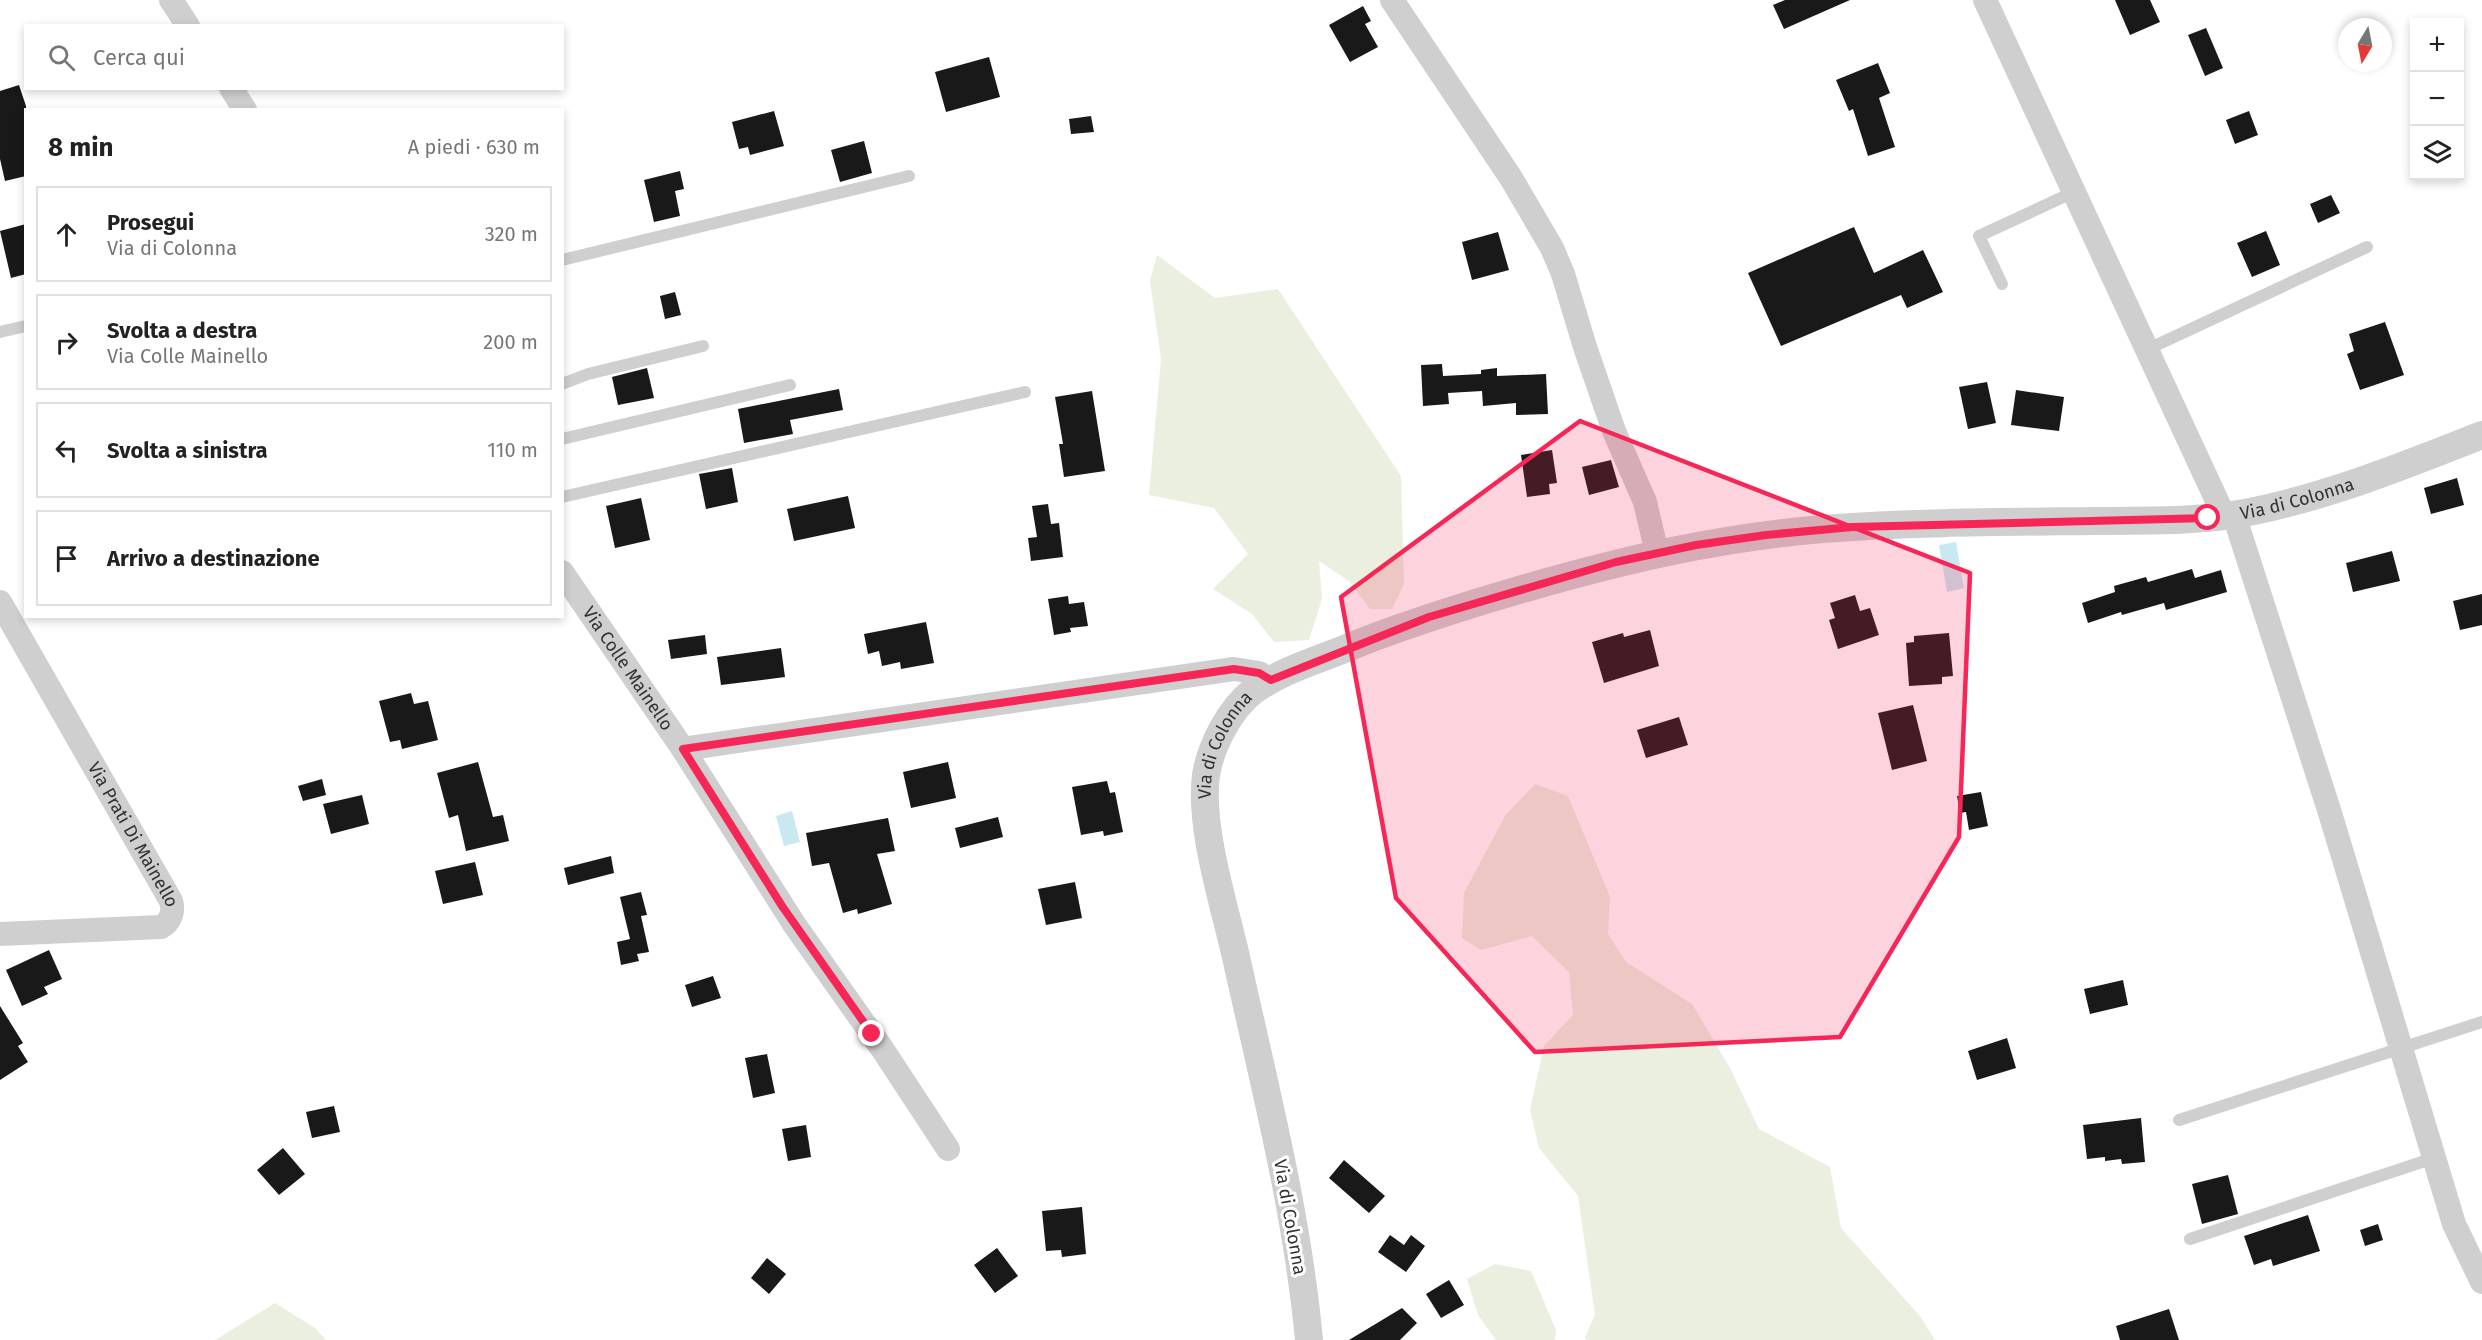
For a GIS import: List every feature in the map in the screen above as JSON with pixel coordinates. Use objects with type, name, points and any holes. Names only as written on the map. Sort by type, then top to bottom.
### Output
[{"type":"street","points":[[171,0],[187,24]]},
{"type":"street","points":[[1392,0],[1507,172],[1552,248],[1563,274],[1617,439],[1645,502],[1657,553]]},
{"type":"street","points":[[1985,0],[2148,349],[2229,515],[2330,813],[2454,1224],[2482,1282]]},
{"type":"street","points":[[232,90],[244,108]]},
{"type":"street","name":"Via di Colonna","points":[[1309,1340],[1298,1247],[1286,1183],[1213,854],[1205,798],[1206,775],[1210,760],[1222,732],[1246,697],[1271,680],[1429,617],[1616,562],[1657,553],[1746,537],[1852,527],[2163,520],[2229,515],[2310,496],[2482,435]]},
{"type":"street","name":"Via Colle Mainello","points":[[564,575],[683,749],[1234,669],[1259,673],[1271,680]]},
{"type":"street","name":"Via Prati Di Mainello","points":[[0,602],[171,901],[172,909],[167,923],[160,927],[0,934]]},
{"type":"street","points":[[683,749],[782,906],[883,1050],[948,1149]]},
{"type":"lane","points":[[564,260],[909,176]]},
{"type":"lane","points":[[2002,284],[1979,236],[2074,192]]},
{"type":"lane","points":[[2148,349],[2367,247]]},
{"type":"lane","points":[[0,332],[24,326]]},
{"type":"lane","points":[[564,383],[588,374],[703,346]]},
{"type":"lane","points":[[564,439],[790,385]]},
{"type":"lane","points":[[564,497],[1024,392]]},
{"type":"lane","points":[[2179,1120],[2482,1022]]},
{"type":"lane","points":[[2190,1239],[2434,1158]]},
{"type":"highlighted area","points":[[1580,421],[1970,573],[1959,837],[1840,1037],[1535,1052],[1396,898],[1341,597]]},
{"type":"green space","points":[[1157,255],[1215,298],[1278,289],[1401,476],[1404,584],[1392,609],[1370,609],[1349,581],[1319,561],[1322,599],[1309,640],[1274,642],[1252,614],[1213,589],[1248,554],[1214,508],[1149,495],[1161,359],[1150,281]]},
{"type":"green space","points":[[1535,784],[1568,796],[1610,897],[1608,934],[1626,962],[1692,1004],[1730,1068],[1759,1129],[1830,1167],[1841,1228],[1920,1316],[1935,1340],[1587,1340],[1585,1337],[1595,1315],[1578,1196],[1539,1148],[1530,1110],[1544,1046],[1573,1015],[1569,972],[1532,936],[1481,950],[1462,938],[1464,893],[1505,816]]},
{"type":"green space","points":[[1495,1264],[1531,1271],[1556,1330],[1555,1340],[1496,1340],[1478,1315],[1467,1279]]},
{"type":"green space","points":[[275,1303],[315,1328],[326,1340],[215,1340]]},
{"type":"water","points":[[1956,542],[1964,588],[1947,592],[1939,545]]},
{"type":"water","points":[[792,811],[800,842],[784,846],[776,816]]},
{"type":"building","points":[[1785,0],[1850,0],[1784,29],[1773,5]]},
{"type":"building","points":[[2115,0],[2150,0],[2160,22],[2130,35]]},
{"type":"building","points":[[1363,6],[1371,21],[1365,24],[1378,47],[1350,62],[1329,25]]},
{"type":"building","points":[[2206,28],[2223,68],[2205,76],[2188,35]]},
{"type":"building","points":[[989,57],[1000,97],[946,112],[935,72]]},
{"type":"building","points":[[1878,63],[1890,93],[1879,98],[1895,147],[1868,156],[1853,109],[1849,111],[1836,80]]},
{"type":"building","points":[[19,85],[26,106],[24,108],[24,176],[5,181],[0,159],[0,91]]},
{"type":"building","points":[[774,111],[784,146],[750,155],[748,147],[739,149],[732,122]]},
{"type":"building","points":[[2249,111],[2258,135],[2235,144],[2226,120]]},
{"type":"building","points":[[1091,116],[1094,132],[1071,134],[1069,119]]},
{"type":"building","points":[[864,141],[872,173],[840,182],[831,150]]},
{"type":"building","points":[[680,171],[684,189],[675,191],[680,216],[654,222],[644,180]]},
{"type":"building","points":[[2331,195],[2340,213],[2318,223],[2310,204]]},
{"type":"building","points":[[24,225],[24,275],[11,278],[0,231]]},
{"type":"building","points":[[1854,227],[1874,273],[1923,250],[1943,292],[1907,308],[1901,295],[1781,346],[1748,273]]},
{"type":"building","points":[[2266,231],[2280,265],[2252,277],[2237,243]]},
{"type":"building","points":[[1498,232],[1509,270],[1472,280],[1462,242]]},
{"type":"building","points":[[675,292],[681,315],[665,319],[660,296]]},
{"type":"building","points":[[2385,322],[2404,375],[2360,390],[2347,354],[2354,351],[2349,334]]},
{"type":"building","points":[[1442,364],[1443,376],[1481,374],[1481,370],[1497,368],[1497,376],[1546,374],[1548,414],[1516,415],[1516,403],[1483,406],[1482,391],[1448,393],[1449,404],[1423,406],[1421,365]]},
{"type":"building","points":[[647,368],[654,398],[618,405],[612,377]]},
{"type":"building","points":[[1987,382],[1996,423],[1968,429],[1959,387]]},
{"type":"building","points":[[839,389],[843,410],[790,420],[793,434],[744,443],[738,409]]},
{"type":"building","points":[[2016,390],[2064,397],[2059,431],[2011,425]]},
{"type":"building","points":[[1092,391],[1105,471],[1064,477],[1059,444],[1063,444],[1055,397]]},
{"type":"building","points":[[1552,450],[1557,483],[1549,484],[1550,494],[1527,497],[1521,455]]},
{"type":"building","points":[[1611,460],[1619,487],[1589,495],[1582,467]]},
{"type":"building","points":[[732,468],[738,502],[706,509],[699,474]]},
{"type":"building","points":[[2457,478],[2464,505],[2431,514],[2424,488]]},
{"type":"building","points":[[848,496],[855,528],[794,541],[787,509]]},
{"type":"building","points":[[641,498],[650,540],[615,548],[606,506]]},
{"type":"building","points":[[1048,504],[1051,524],[1059,523],[1063,557],[1031,561],[1028,538],[1037,537],[1032,506]]},
{"type":"building","points":[[2392,551],[2400,581],[2353,592],[2346,563]]},
{"type":"building","points":[[2192,569],[2195,578],[2221,570],[2227,592],[2166,610],[2164,603],[2122,615],[2121,612],[2088,623],[2082,603],[2115,592],[2114,586],[2146,577],[2148,582]]},
{"type":"building","points":[[2482,594],[2482,625],[2460,630],[2453,601]]},
{"type":"building","points":[[1855,595],[1860,611],[1870,608],[1879,635],[1838,649],[1829,620],[1835,618],[1830,603]]},
{"type":"building","points":[[1068,596],[1069,604],[1084,602],[1088,626],[1070,628],[1071,632],[1054,635],[1048,599]]},
{"type":"building","points":[[926,622],[934,663],[901,669],[900,662],[882,666],[879,651],[868,654],[864,634]]},
{"type":"building","points":[[1650,630],[1659,666],[1604,683],[1592,642],[1623,633],[1624,637]]},
{"type":"building","points":[[1949,633],[1953,676],[1942,677],[1942,684],[1909,686],[1906,643],[1914,642],[1914,636]]},
{"type":"building","points":[[705,635],[707,654],[671,659],[668,640]]},
{"type":"building","points":[[781,648],[785,677],[721,685],[717,657]]},
{"type":"building","points":[[411,693],[414,704],[428,701],[438,740],[402,749],[400,740],[390,742],[379,701]]},
{"type":"building","points":[[1913,705],[1927,761],[1892,770],[1878,713]]},
{"type":"building","points":[[1679,717],[1688,745],[1646,758],[1637,730]]},
{"type":"building","points":[[478,762],[493,817],[503,815],[509,841],[466,851],[458,815],[449,818],[437,773]]},
{"type":"building","points":[[948,762],[956,798],[911,808],[903,772]]},
{"type":"building","points":[[322,779],[326,795],[303,801],[298,786]]},
{"type":"building","points":[[1107,781],[1110,793],[1115,792],[1123,832],[1104,836],[1103,831],[1081,835],[1072,787]]},
{"type":"building","points":[[1981,792],[1988,826],[1969,830],[1966,812],[1960,813],[1957,796]]},
{"type":"building","points":[[362,795],[369,824],[331,834],[323,804]]},
{"type":"building","points":[[998,817],[1003,837],[960,848],[955,828]]},
{"type":"building","points":[[888,818],[895,851],[877,854],[892,904],[858,914],[857,909],[843,913],[829,863],[812,866],[806,833]]},
{"type":"building","points":[[611,856],[614,873],[568,885],[564,868]]},
{"type":"building","points":[[475,862],[483,895],[443,904],[435,871]]},
{"type":"building","points":[[1075,882],[1082,918],[1046,925],[1038,889]]},
{"type":"building","points":[[641,892],[647,915],[641,916],[649,952],[637,954],[639,961],[621,965],[617,942],[630,939],[620,897]]},
{"type":"building","points":[[49,950],[62,979],[44,987],[48,994],[22,1006],[6,970]]},
{"type":"building","points":[[713,976],[721,998],[692,1007],[685,985]]},
{"type":"building","points":[[2123,980],[2128,1005],[2090,1014],[2084,989]]},
{"type":"building","points":[[0,1006],[23,1043],[18,1046],[28,1062],[0,1080]]},
{"type":"building","points":[[2007,1038],[2016,1068],[1977,1080],[1968,1051]]},
{"type":"building","points":[[767,1054],[775,1093],[753,1098],[745,1058]]},
{"type":"building","points":[[334,1106],[340,1132],[312,1138],[306,1112]]},
{"type":"building","points":[[2141,1118],[2145,1162],[2122,1164],[2121,1159],[2105,1161],[2105,1157],[2087,1159],[2083,1125]]},
{"type":"building","points":[[806,1125],[811,1157],[788,1161],[782,1129]]},
{"type":"building","points":[[283,1148],[305,1174],[279,1195],[257,1170]]},
{"type":"building","points":[[1344,1160],[1385,1196],[1369,1213],[1329,1178]]},
{"type":"building","points":[[2228,1175],[2238,1214],[2202,1224],[2192,1184]]},
{"type":"building","points":[[1082,1207],[1086,1254],[1062,1257],[1061,1250],[1046,1251],[1042,1211]]},
{"type":"building","points":[[2308,1215],[2320,1251],[2273,1266],[2271,1259],[2254,1265],[2244,1236]]},
{"type":"building","points":[[2378,1224],[2383,1240],[2365,1246],[2360,1230]]},
{"type":"building","points":[[1390,1235],[1404,1245],[1411,1235],[1425,1246],[1406,1272],[1378,1252]]},
{"type":"building","points":[[997,1248],[1018,1276],[995,1293],[974,1265]]},
{"type":"building","points":[[767,1258],[786,1274],[769,1294],[751,1278]]},
{"type":"building","points":[[1449,1280],[1464,1305],[1441,1318],[1426,1294]]},
{"type":"building","points":[[1402,1308],[1417,1323],[1400,1340],[1349,1340]]},
{"type":"building","points":[[2169,1309],[2179,1340],[2120,1340],[2116,1326]]},
{"type":"route","points":[[872,1034],[782,906],[683,749],[1234,669],[1259,673],[1271,680],[1386,632],[1429,617],[1616,562],[1726,540],[1873,526],[2208,518]]}]
